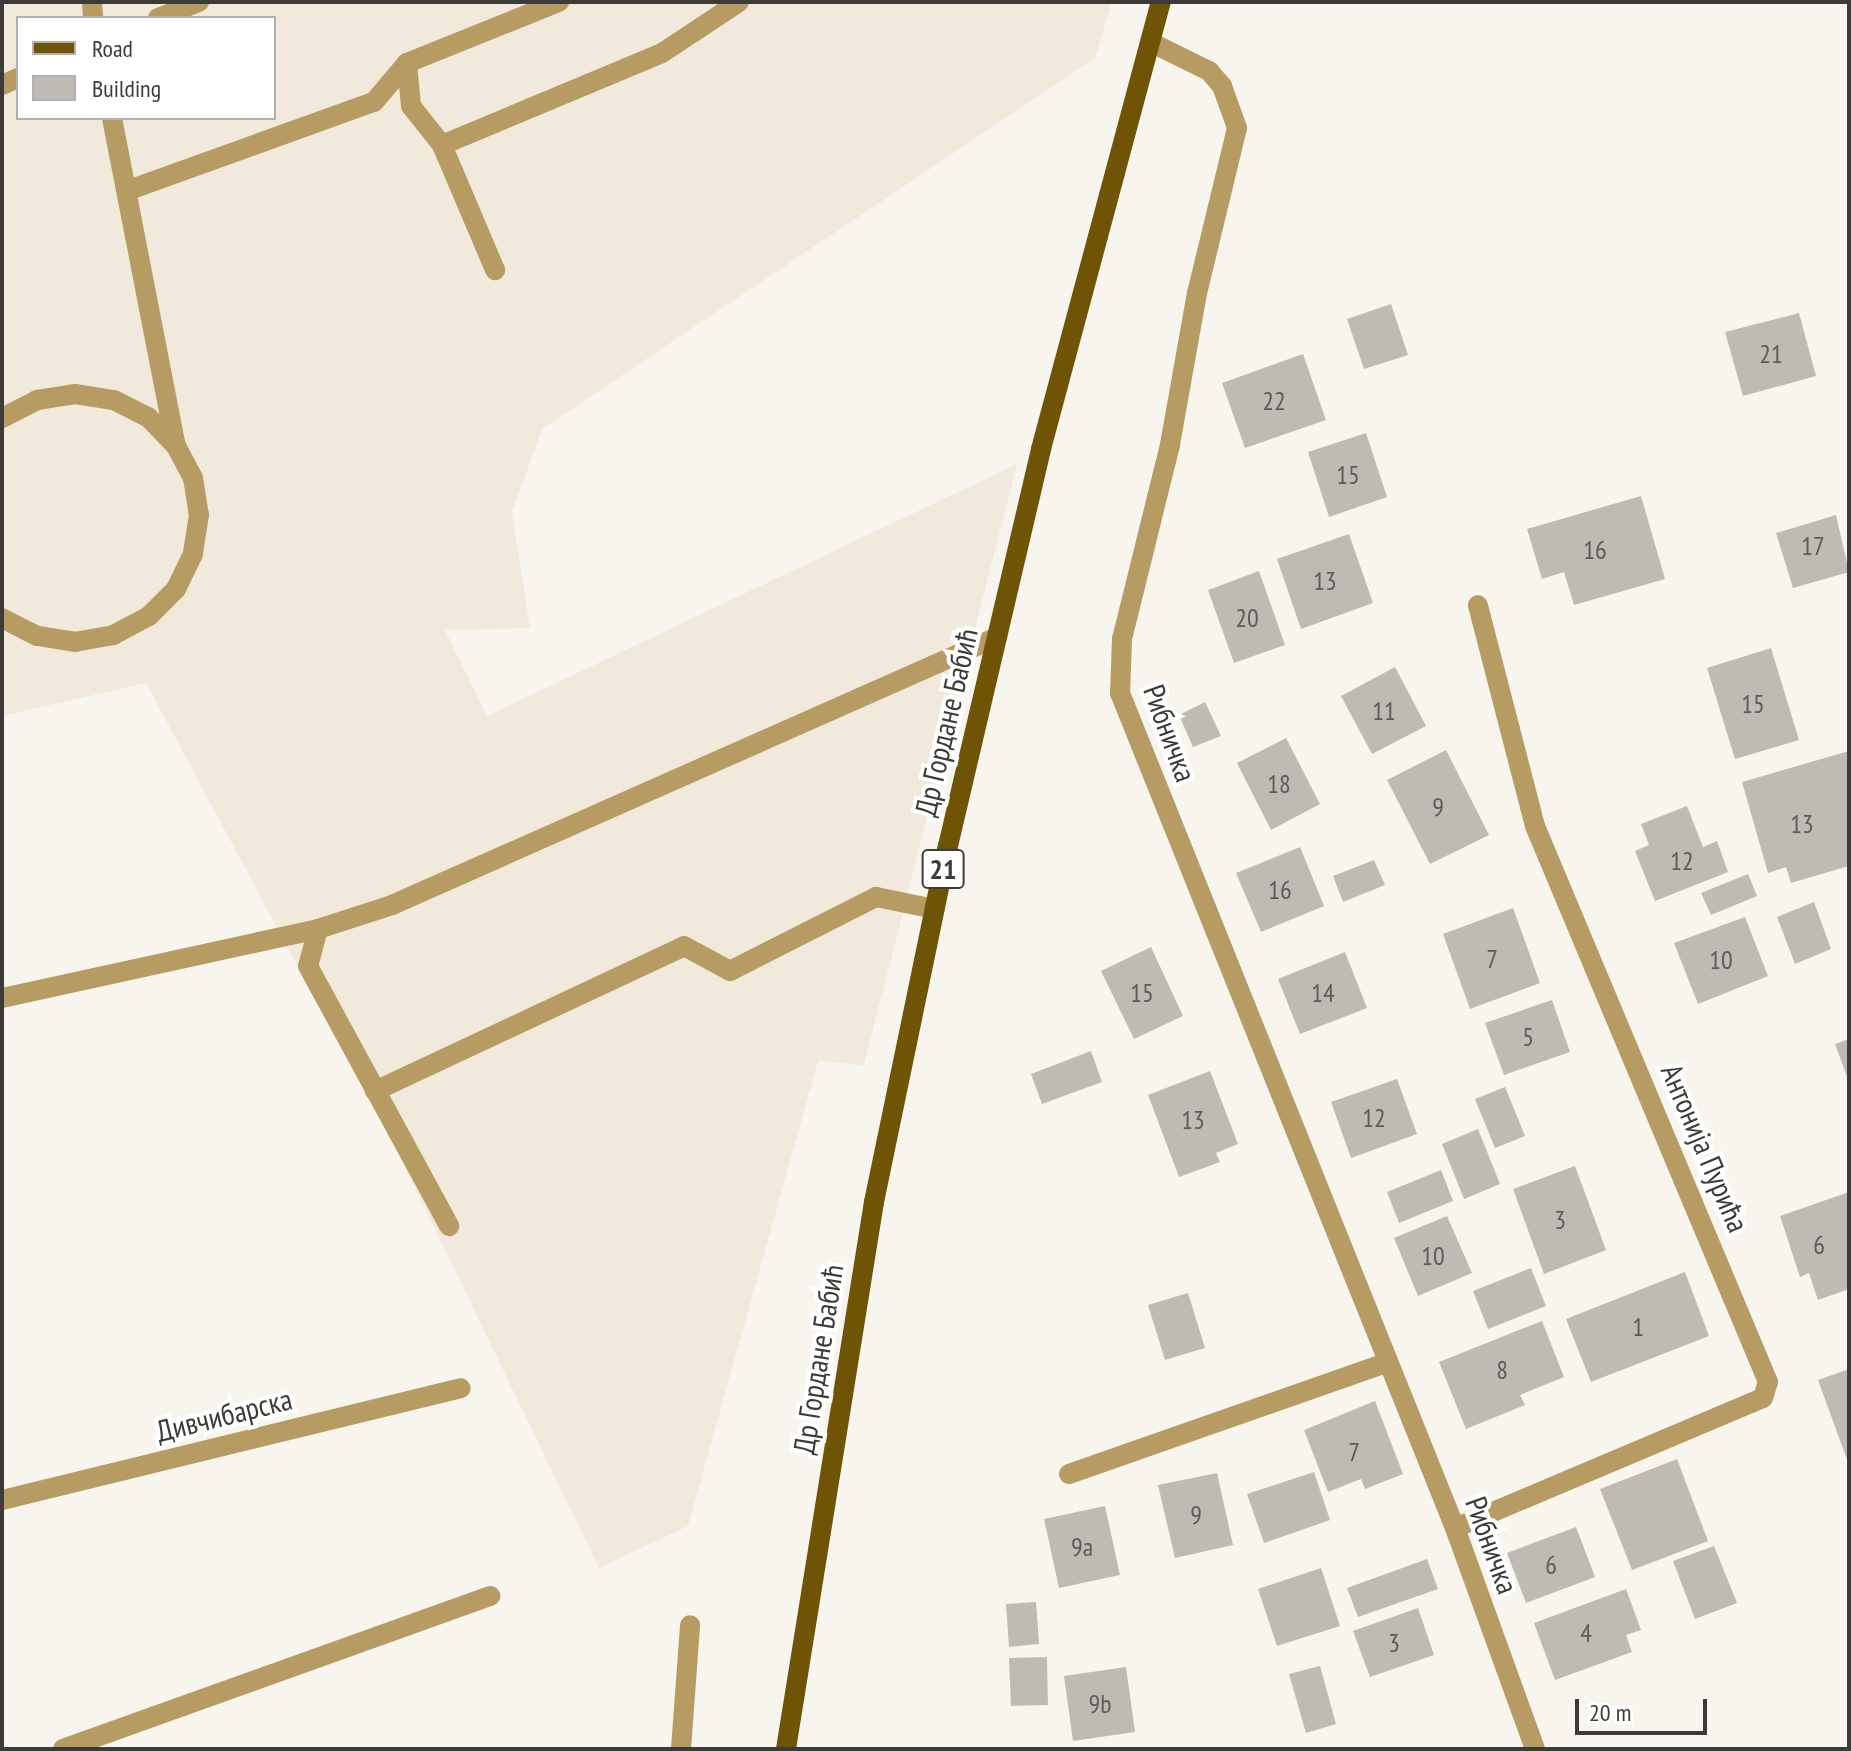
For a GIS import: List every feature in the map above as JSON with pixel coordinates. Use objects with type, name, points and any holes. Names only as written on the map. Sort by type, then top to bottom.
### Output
[{"type":"main road","name":"Др Гордане Бабић","points":[[786,1749],[874,1202],[935,909],[997,637],[1161,2]]},
{"type":"street","points":[[163,16],[199,2]]},
{"type":"street","points":[[129,190],[374,102],[407,63],[559,2]]},
{"type":"street","points":[[442,145],[662,53],[739,2]]},
{"type":"street","name":"Рибничка","points":[[1150,42],[1209,71],[1222,86],[1237,128],[1197,293],[1170,445],[1122,639],[1120,693],[1455,1528],[1535,1749]]},
{"type":"street","points":[[407,63],[411,106],[442,145],[495,270]]},
{"type":"street","points":[[112,120],[129,190],[176,446]]},
{"type":"street","points":[[2,418],[37,400],[75,394],[114,400],[148,417],[176,446],[193,478],[199,515],[193,554],[176,589],[149,616],[114,635],[76,642],[37,636],[2,618]]},
{"type":"street","name":"Антонија Пурића","points":[[1455,1528],[1763,1398],[1768,1382],[1535,826],[1478,605]]},
{"type":"street","points":[[2,998],[318,929],[392,905],[997,637]]},
{"type":"street","points":[[375,1091],[684,946],[730,971],[876,897],[935,909]]},
{"type":"street","points":[[318,929],[308,966],[449,1226]]},
{"type":"street","points":[[1069,1474],[1388,1362]]},
{"type":"street","name":"Дивчибарска","points":[[2,1500],[461,1388]]},
{"type":"street","points":[[63,1749],[490,1596]]},
{"type":"street","points":[[681,1749],[690,1625]]},
{"type":"shaded area","points":[[2,2],[1112,2],[1095,58],[542,429],[512,512],[530,628],[445,630],[487,716],[1017,464],[864,1065],[818,1061],[688,1526],[599,1568],[398,1153],[146,683],[2,716]]},
{"type":"building","points":[[1391,304],[1408,355],[1364,369],[1347,319]]},
{"type":"building","points":[[1799,313],[1816,376],[1743,396],[1725,332]]},
{"type":"building","points":[[1303,354],[1326,420],[1245,448],[1222,383]]},
{"type":"building","points":[[1366,433],[1387,497],[1329,517],[1308,452]]},
{"type":"building","points":[[1641,496],[1665,579],[1574,605],[1564,572],[1542,579],[1527,529]]},
{"type":"building","points":[[1836,515],[1849,572],[1793,588],[1776,533]]},
{"type":"building","points":[[1349,534],[1373,603],[1301,629],[1277,559]]},
{"type":"building","points":[[1259,571],[1285,645],[1234,663],[1208,590]]},
{"type":"building","points":[[1771,648],[1799,740],[1735,759],[1707,668]]},
{"type":"building","points":[[1395,667],[1426,726],[1372,754],[1341,696]]},
{"type":"building","points":[[1205,702],[1221,736],[1193,747],[1179,715]]},
{"type":"building","points":[[1286,738],[1320,804],[1271,830],[1237,763]]},
{"type":"building","points":[[1446,750],[1489,835],[1430,864],[1387,780]]},
{"type":"building","points":[[1849,751],[1849,866],[1791,883],[1786,867],[1768,873],[1742,782]]},
{"type":"building","points":[[1687,806],[1703,847],[1717,841],[1728,872],[1655,901],[1635,851],[1649,845],[1641,824]]},
{"type":"building","points":[[1300,847],[1324,906],[1261,932],[1236,873]]},
{"type":"building","points":[[1374,860],[1385,885],[1343,902],[1333,876]]},
{"type":"building","points":[[1748,874],[1757,896],[1711,915],[1701,893]]},
{"type":"building","points":[[1814,902],[1831,949],[1795,964],[1777,917]]},
{"type":"building","points":[[1513,908],[1540,983],[1470,1009],[1443,934]]},
{"type":"building","points":[[1745,917],[1768,976],[1698,1004],[1674,943]]},
{"type":"building","points":[[1151,947],[1183,1016],[1134,1039],[1101,971]]},
{"type":"building","points":[[1345,952],[1367,1008],[1300,1034],[1278,979]]},
{"type":"building","points":[[1552,1000],[1570,1052],[1504,1075],[1485,1023]]},
{"type":"building","points":[[1849,1039],[1849,1082],[1835,1044]]},
{"type":"building","points":[[1091,1051],[1102,1082],[1042,1104],[1031,1074]]},
{"type":"building","points":[[1210,1071],[1238,1144],[1216,1153],[1220,1162],[1179,1177],[1148,1095]]},
{"type":"building","points":[[1397,1079],[1417,1134],[1351,1158],[1331,1102]]},
{"type":"building","points":[[1505,1087],[1525,1136],[1495,1148],[1475,1099]]},
{"type":"building","points":[[1478,1129],[1500,1184],[1464,1199],[1442,1144]]},
{"type":"building","points":[[1575,1166],[1606,1250],[1544,1274],[1513,1189]]},
{"type":"building","points":[[1441,1170],[1453,1201],[1399,1223],[1387,1192]]},
{"type":"building","points":[[1849,1192],[1849,1289],[1818,1300],[1809,1273],[1800,1277],[1780,1216]]},
{"type":"building","points":[[1447,1216],[1472,1273],[1418,1296],[1394,1238]]},
{"type":"building","points":[[1531,1268],[1546,1306],[1488,1329],[1473,1291]]},
{"type":"building","points":[[1685,1272],[1709,1336],[1591,1382],[1566,1319]]},
{"type":"building","points":[[1188,1293],[1205,1348],[1165,1360],[1148,1305]]},
{"type":"building","points":[[1542,1321],[1564,1377],[1520,1395],[1525,1405],[1466,1429],[1439,1362]]},
{"type":"building","points":[[1849,1369],[1849,1465],[1818,1380]]},
{"type":"building","points":[[1375,1401],[1403,1474],[1365,1489],[1361,1479],[1328,1492],[1304,1430]]},
{"type":"building","points":[[1677,1459],[1708,1541],[1632,1570],[1600,1489]]},
{"type":"building","points":[[1314,1472],[1330,1520],[1264,1543],[1247,1494]]},
{"type":"building","points":[[1217,1473],[1233,1545],[1175,1558],[1158,1485]]},
{"type":"building","points":[[1105,1506],[1120,1575],[1059,1588],[1044,1519]]},
{"type":"building","points":[[1576,1527],[1595,1577],[1526,1603],[1507,1553]]},
{"type":"building","points":[[1714,1546],[1737,1603],[1695,1619],[1673,1561]]},
{"type":"building","points":[[1427,1559],[1438,1589],[1358,1617],[1347,1588]]},
{"type":"building","points":[[1321,1568],[1340,1626],[1277,1646],[1258,1589]]},
{"type":"building","points":[[1626,1589],[1641,1630],[1626,1635],[1632,1652],[1555,1680],[1534,1623]]},
{"type":"building","points":[[1036,1602],[1039,1644],[1009,1647],[1006,1604]]},
{"type":"building","points":[[1418,1608],[1434,1655],[1370,1677],[1353,1631]]},
{"type":"building","points":[[1047,1657],[1048,1705],[1011,1706],[1009,1658]]},
{"type":"building","points":[[1320,1666],[1336,1724],[1306,1733],[1289,1674]]},
{"type":"building","points":[[1126,1667],[1135,1732],[1073,1741],[1064,1676]]}]
